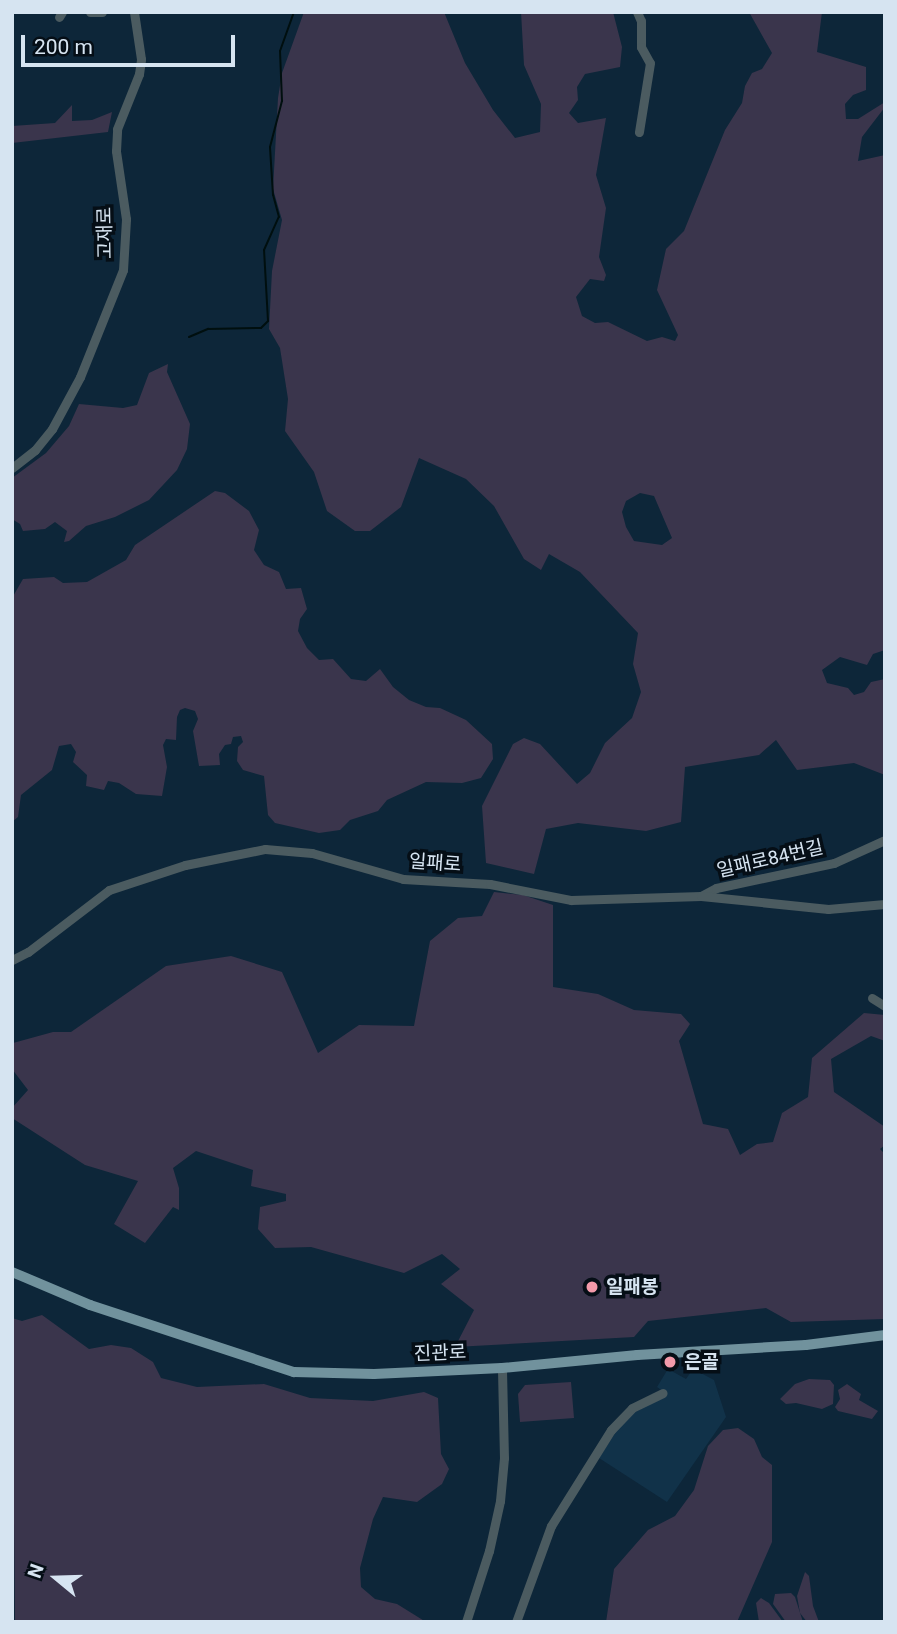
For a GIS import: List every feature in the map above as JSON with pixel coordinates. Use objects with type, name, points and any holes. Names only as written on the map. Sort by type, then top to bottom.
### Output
[{"type":"main road","name":"진관로","points":[[12,1272],[90,1305],[294,1371],[374,1374],[502,1368],[637,1355],[806,1345],[885,1335]]},
{"type":"street","points":[[90,12],[102,12]]},
{"type":"street","name":"고재로","points":[[12,468],[35,450],[52,429],[80,377],[123,270],[126,219],[116,151],[117,128],[139,74],[141,59],[134,12]]},
{"type":"street","points":[[637,12],[641,22],[640,47],[650,63],[639,132]]},
{"type":"street","name":"일패로84번길","points":[[701,896],[716,888],[834,863],[885,840]]},
{"type":"street","name":"일패로","points":[[12,960],[28,952],[109,890],[185,865],[265,849],[312,853],[403,879],[490,884],[571,900],[701,896],[828,909],[885,904]]},
{"type":"street","points":[[872,998],[885,1006]]},
{"type":"street","points":[[466,1622],[489,1550],[500,1501],[505,1435],[502,1368]]},
{"type":"street","points":[[516,1622],[551,1526],[603,1441],[632,1408],[663,1393]]},
{"type":"shaded area","points":[[304,12],[444,12],[465,63],[493,110],[515,138],[540,132],[541,104],[524,65],[521,12],[613,12],[622,47],[620,67],[585,74],[577,87],[578,100],[569,113],[578,123],[606,118],[596,175],[606,208],[599,257],[606,275],[604,281],[590,279],[576,297],[582,316],[595,323],[608,322],[647,341],[662,337],[675,341],[678,335],[657,290],[666,249],[684,231],[725,130],[742,103],[745,86],[752,73],[762,69],[772,53],[749,12],[822,12],[817,52],[866,67],[866,90],[853,95],[845,104],[846,119],[858,119],[885,102],[885,107],[862,137],[858,161],[885,155],[885,650],[873,654],[867,665],[840,657],[822,670],[827,683],[848,688],[854,695],[864,692],[871,682],[885,679],[885,775],[854,763],[797,770],[776,740],[759,755],[685,767],[681,822],[646,831],[578,823],[546,829],[534,874],[486,863],[482,806],[513,744],[524,738],[540,744],[577,784],[590,773],[605,743],[632,718],[641,692],[633,664],[638,633],[580,572],[549,554],[541,570],[524,559],[494,506],[466,479],[419,458],[401,507],[370,531],[355,531],[327,511],[314,472],[285,431],[288,399],[280,348],[269,329],[272,271],[282,220],[273,189],[282,73]],"holes":[[[640,493],[654,496],[672,538],[662,545],[634,541],[622,512],[626,501]]]},
{"type":"shaded area","points":[[72,105],[72,121],[92,120],[112,112],[108,132],[12,143],[12,126],[55,123]]},
{"type":"shaded area","points":[[168,364],[167,372],[190,424],[187,449],[177,470],[149,500],[115,517],[86,526],[69,541],[64,542],[67,531],[55,522],[45,529],[23,531],[20,524],[12,519],[12,478],[46,453],[69,426],[79,404],[123,408],[137,405],[149,373]]},
{"type":"shaded area","points":[[215,491],[225,493],[249,511],[259,530],[254,550],[264,565],[279,572],[286,589],[301,588],[307,609],[300,619],[298,631],[307,648],[319,660],[333,659],[351,679],[366,681],[380,669],[393,687],[409,700],[426,707],[440,708],[466,720],[492,744],[493,759],[481,778],[462,783],[426,782],[387,800],[378,811],[350,820],[340,830],[319,833],[275,823],[268,815],[264,776],[243,770],[237,761],[238,747],[243,742],[241,736],[233,737],[231,744],[225,745],[219,754],[220,765],[199,766],[193,731],[198,719],[195,711],[185,708],[180,710],[177,717],[176,740],[166,739],[163,745],[167,767],[162,796],[136,794],[119,783],[108,781],[104,790],[86,786],[87,775],[73,762],[76,752],[71,744],[59,746],[52,770],[21,795],[18,817],[12,822],[12,598],[23,579],[54,577],[63,583],[87,582],[126,560],[135,545]]},
{"type":"shaded area","points":[[494,892],[523,895],[553,905],[553,987],[598,994],[634,1010],[681,1014],[690,1024],[679,1041],[703,1124],[728,1129],[740,1155],[757,1144],[773,1142],[782,1113],[808,1097],[812,1058],[864,1013],[885,1015],[885,1041],[871,1036],[831,1059],[834,1092],[885,1127],[885,1145],[880,1149],[885,1154],[885,1319],[791,1322],[766,1308],[648,1321],[634,1337],[455,1347],[474,1310],[441,1284],[460,1269],[442,1254],[404,1273],[311,1247],[275,1248],[258,1229],[260,1207],[286,1201],[286,1194],[251,1186],[253,1170],[196,1151],[173,1168],[179,1188],[179,1210],[173,1207],[145,1243],[114,1224],[138,1181],[85,1165],[12,1118],[12,1108],[28,1090],[12,1069],[13,1043],[53,1032],[71,1032],[166,966],[231,956],[282,972],[318,1053],[359,1025],[414,1026],[430,941],[458,918],[482,916]]},
{"type":"shaded area","points":[[42,1315],[89,1349],[111,1345],[131,1348],[153,1362],[161,1378],[197,1387],[264,1384],[310,1398],[373,1401],[424,1392],[438,1398],[441,1454],[449,1469],[442,1484],[417,1502],[383,1497],[373,1519],[360,1568],[361,1587],[375,1599],[397,1604],[426,1622],[15,1622],[12,1318],[22,1321]]},
{"type":"shaded area","points":[[668,1369],[686,1379],[693,1369],[714,1380],[726,1417],[667,1502],[599,1458],[625,1418],[667,1394],[657,1387]]},
{"type":"shaded area","points":[[809,1379],[830,1380],[834,1385],[833,1404],[822,1409],[796,1403],[786,1404],[780,1399],[795,1384]]},
{"type":"shaded area","points":[[571,1382],[574,1418],[520,1422],[518,1394],[525,1385]]},
{"type":"shaded area","points":[[847,1384],[861,1394],[859,1400],[878,1411],[872,1419],[838,1411],[835,1407],[840,1399],[838,1390]]},
{"type":"shaded area","points":[[738,1428],[754,1439],[762,1457],[772,1465],[772,1542],[737,1622],[606,1622],[614,1569],[648,1530],[675,1516],[694,1490],[708,1446],[723,1430]]},
{"type":"shaded area","points":[[805,1572],[809,1576],[813,1606],[819,1622],[807,1622],[800,1613],[797,1596]]},
{"type":"shaded area","points":[[791,1593],[795,1597],[803,1622],[786,1622],[773,1604],[775,1594]]},
{"type":"shaded area","points":[[761,1598],[769,1603],[783,1622],[759,1622],[756,1603]]},
{"type":"waterway","points":[[189,337],[208,329],[261,328],[268,321],[264,250],[279,217],[273,195],[270,147],[282,101],[280,51],[294,12]]},
{"type":"place","name":"일패봉","points":[[592,1287]]},
{"type":"place","name":"은골","points":[[670,1362]]}]
